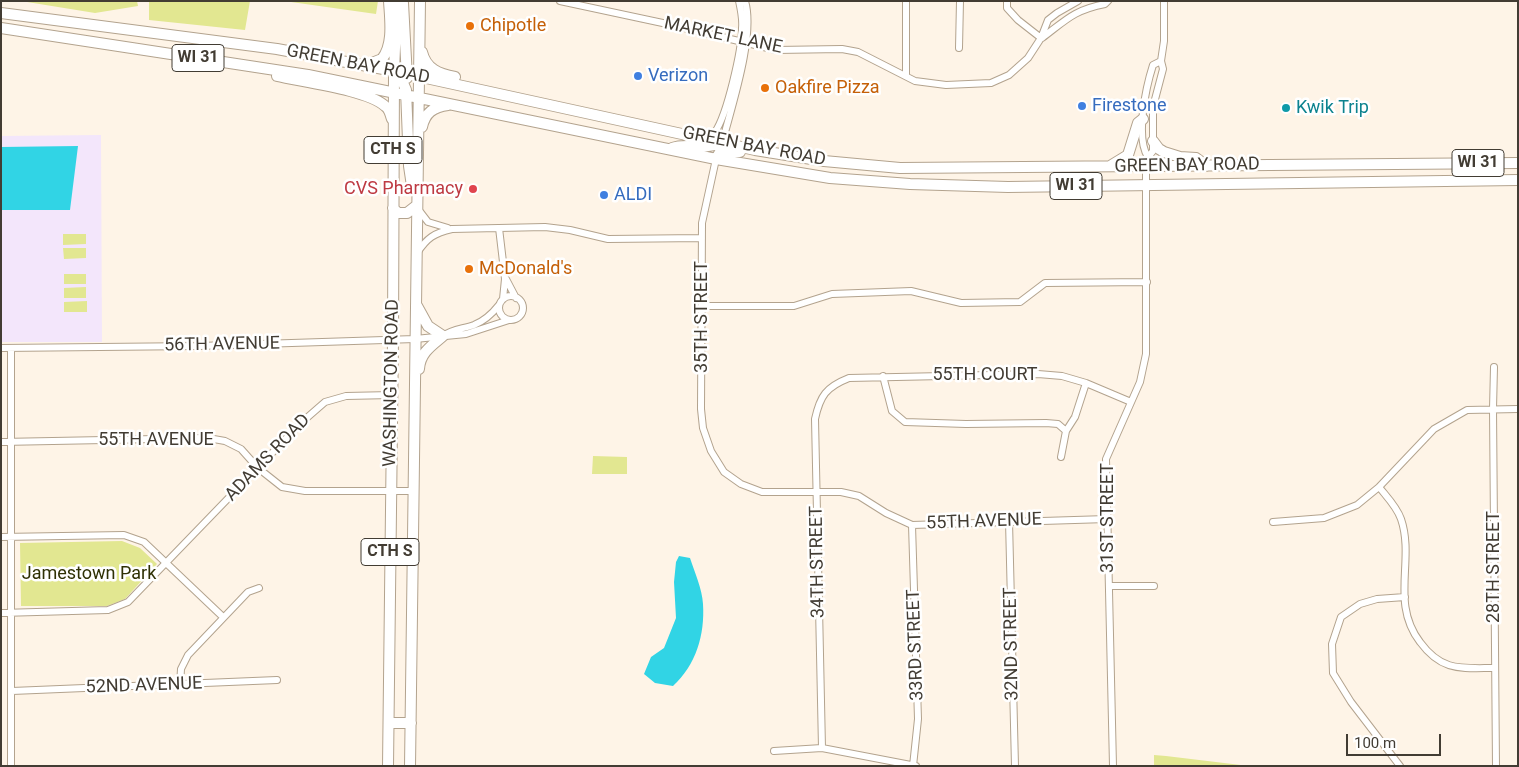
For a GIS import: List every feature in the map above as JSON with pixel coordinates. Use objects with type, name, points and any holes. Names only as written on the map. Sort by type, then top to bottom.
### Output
[{"type":"main road","points":[[362,65],[378,62],[385,56],[390,33],[389,1]]},
{"type":"main road","name":"WASHINGTON ROAD","points":[[388,766],[394,71],[397,1]]},
{"type":"main road","points":[[402,1],[405,35],[405,74],[412,92],[419,98]]},
{"type":"main road","name":"WASHINGTON ROAD","points":[[410,766],[420,1]]},
{"type":"main road","name":"GREEN BAY ROAD","points":[[1,13],[277,49],[418,76],[720,143],[824,161],[900,168],[1108,167],[1147,162],[1206,166],[1518,163]]},
{"type":"main road","name":"GREEN BAY ROAD","points":[[1,28],[308,75],[716,159],[830,178],[910,184],[1008,187],[1518,180]]},
{"type":"main road","points":[[420,38],[425,62],[436,71],[500,87],[524,100]]},
{"type":"main road","points":[[248,65],[278,76],[366,96],[382,103],[388,108],[394,129]]},
{"type":"main road","points":[[393,208],[398,213],[406,213],[416,206],[409,166],[407,95],[404,85],[394,71]]},
{"type":"main road","points":[[417,180],[421,128],[424,117],[432,110],[451,104]]},
{"type":"main road","points":[[1108,167],[1128,155],[1138,123],[1143,119]]},
{"type":"main road","points":[[1153,141],[1164,152],[1180,157],[1196,158],[1206,166]]},
{"type":"main road","points":[[670,149],[683,145],[709,147],[720,143]]},
{"type":"main road","points":[[716,159],[720,152],[755,150]]},
{"type":"main road","points":[[414,405],[419,387],[420,361],[427,350],[443,336],[425,322],[416,305]]},
{"type":"main road","points":[[388,723],[411,723]]},
{"type":"street","name":"MARKET LANE","points":[[560,1],[672,24],[776,50],[842,49],[858,52],[915,81],[936,84],[991,83],[1009,75],[1028,58],[1041,38],[1048,20],[1078,1]]},
{"type":"street","points":[[690,135],[715,132],[720,125],[744,42],[739,1]]},
{"type":"street","points":[[720,143],[724,136],[748,21],[745,1]]},
{"type":"street","points":[[906,1],[906,76]]},
{"type":"street","points":[[959,48],[960,1]]},
{"type":"street","points":[[1007,1],[1007,8],[1018,20],[1041,38]]},
{"type":"street","name":"MARKET LANE","points":[[1041,38],[1066,18],[1082,10],[1105,4],[1108,1]]},
{"type":"street","points":[[1157,1],[1164,2]]},
{"type":"street","name":"31ST STREET","points":[[1147,162],[1153,151],[1153,107],[1163,69],[1161,60],[1164,41],[1164,2]]},
{"type":"street","name":"31ST STREET","points":[[1112,766],[1106,460],[1140,382],[1146,354],[1147,162],[1143,149],[1143,119],[1148,82],[1153,65],[1161,60]]},
{"type":"street","name":"35TH STREET","points":[[716,159],[702,223],[701,409],[703,428],[711,451],[724,472]]},
{"type":"street","points":[[416,206],[428,222],[452,229]]},
{"type":"street","points":[[416,256],[425,242],[438,232],[452,229],[556,227],[608,239],[702,238]]},
{"type":"street","points":[[499,228],[505,279],[501,315],[509,320],[519,316],[522,310],[521,303],[505,279]]},
{"type":"street","points":[[703,306],[794,306],[832,294],[911,291],[961,303],[1020,302],[1045,283],[1147,282]]},
{"type":"street","points":[[501,302],[509,296],[516,298]]},
{"type":"street","name":"56TH AVENUE","points":[[443,336],[449,331],[473,326],[492,314],[501,302]]},
{"type":"street","name":"56TH AVENUE","points":[[1,348],[200,346],[415,339],[466,334],[509,320]]},
{"type":"street","points":[[11,348],[11,766]]},
{"type":"street","name":"28TH STREET","points":[[1494,367],[1496,766]]},
{"type":"street","name":"55TH COURT","points":[[836,383],[849,378],[883,376],[1038,374],[1062,376],[1086,383],[1131,402]]},
{"type":"street","points":[[883,376],[892,411],[905,422],[958,424],[1046,422],[1058,424],[1066,431]]},
{"type":"street","name":"34TH STREET","points":[[822,748],[815,419],[818,405],[826,390],[836,383]]},
{"type":"street","points":[[1060,457],[1066,431],[1075,417],[1086,383]]},
{"type":"street","name":"ADAMS ROAD","points":[[1,613],[108,610],[128,602],[302,422],[325,402],[346,396],[392,395]]},
{"type":"street","points":[[1274,522],[1324,518],[1357,505],[1379,487],[1434,429],[1468,410],[1518,409]]},
{"type":"street","name":"55TH AVENUE","points":[[1,442],[208,438],[225,441],[241,448],[258,468],[282,487],[305,491],[413,491]]},
{"type":"street","name":"55TH AVENUE","points":[[724,472],[741,484],[762,492],[841,492],[859,496],[886,513],[912,525],[1107,519]]},
{"type":"street","points":[[1379,487],[1392,503],[1401,519],[1405,540],[1405,613],[1413,633],[1428,654],[1444,664],[1466,668],[1495,668]]},
{"type":"street","name":"32ND STREET","points":[[1010,522],[1015,766]]},
{"type":"street","name":"33RD STREET","points":[[912,525],[918,719],[914,766]]},
{"type":"street","points":[[1,537],[124,535],[144,542],[223,617]]},
{"type":"street","points":[[1109,586],[1154,586]]},
{"type":"street","points":[[180,685],[181,669],[188,655],[248,592],[260,588]]},
{"type":"street","points":[[1400,766],[1352,702],[1333,673],[1332,644],[1341,617],[1360,604],[1377,599],[1405,596]]},
{"type":"street","name":"52ND AVENUE","points":[[12,691],[277,680]]},
{"type":"street","points":[[774,752],[822,748],[914,766]]},
{"type":"street","points":[[1112,766],[1120,766]]},
{"type":"shaded area","points":[[101,135],[102,342],[1,342],[1,136]]},
{"type":"green space","points":[[21,1],[137,1],[138,6],[95,13]]},
{"type":"green space","points":[[149,1],[250,1],[245,30],[149,20]]},
{"type":"green space","points":[[284,1],[378,1],[376,14]]},
{"type":"green space","points":[[63,234],[86,234],[86,244],[63,245]]},
{"type":"green space","points":[[63,248],[86,248],[86,258],[64,259]]},
{"type":"green space","points":[[64,274],[86,274],[86,284],[64,284]]},
{"type":"green space","points":[[86,287],[86,298],[64,298],[64,288]]},
{"type":"green space","points":[[87,301],[87,312],[64,312],[64,302]]},
{"type":"green space","points":[[593,456],[627,457],[627,474],[592,474]]},
{"type":"green space","name":"Jamestown Park","points":[[122,541],[140,548],[157,564],[125,599],[107,606],[21,606],[20,543]]},
{"type":"green space","points":[[1154,755],[1166,756],[1249,766],[1154,766]]},
{"type":"water","points":[[78,146],[70,210],[1,210],[1,147]]},
{"type":"water","points":[[679,556],[690,558],[701,593],[703,616],[700,638],[693,659],[688,669],[673,686],[655,683],[644,674],[651,657],[664,648],[676,618],[674,582],[676,562]]},
{"type":"place","name":"Chipotle","points":[[470,26]]},
{"type":"place","name":"Verizon","points":[[638,76]]},
{"type":"place","name":"Oakfire Pizza","points":[[765,88]]},
{"type":"place","name":"Firestone","points":[[1082,106]]},
{"type":"place","name":"Kwik Trip","points":[[1286,108]]},
{"type":"place","name":"CVS Pharmacy","points":[[473,189]]},
{"type":"place","name":"ALDI","points":[[604,195]]},
{"type":"place","name":"McDonald's","points":[[469,269]]}]
